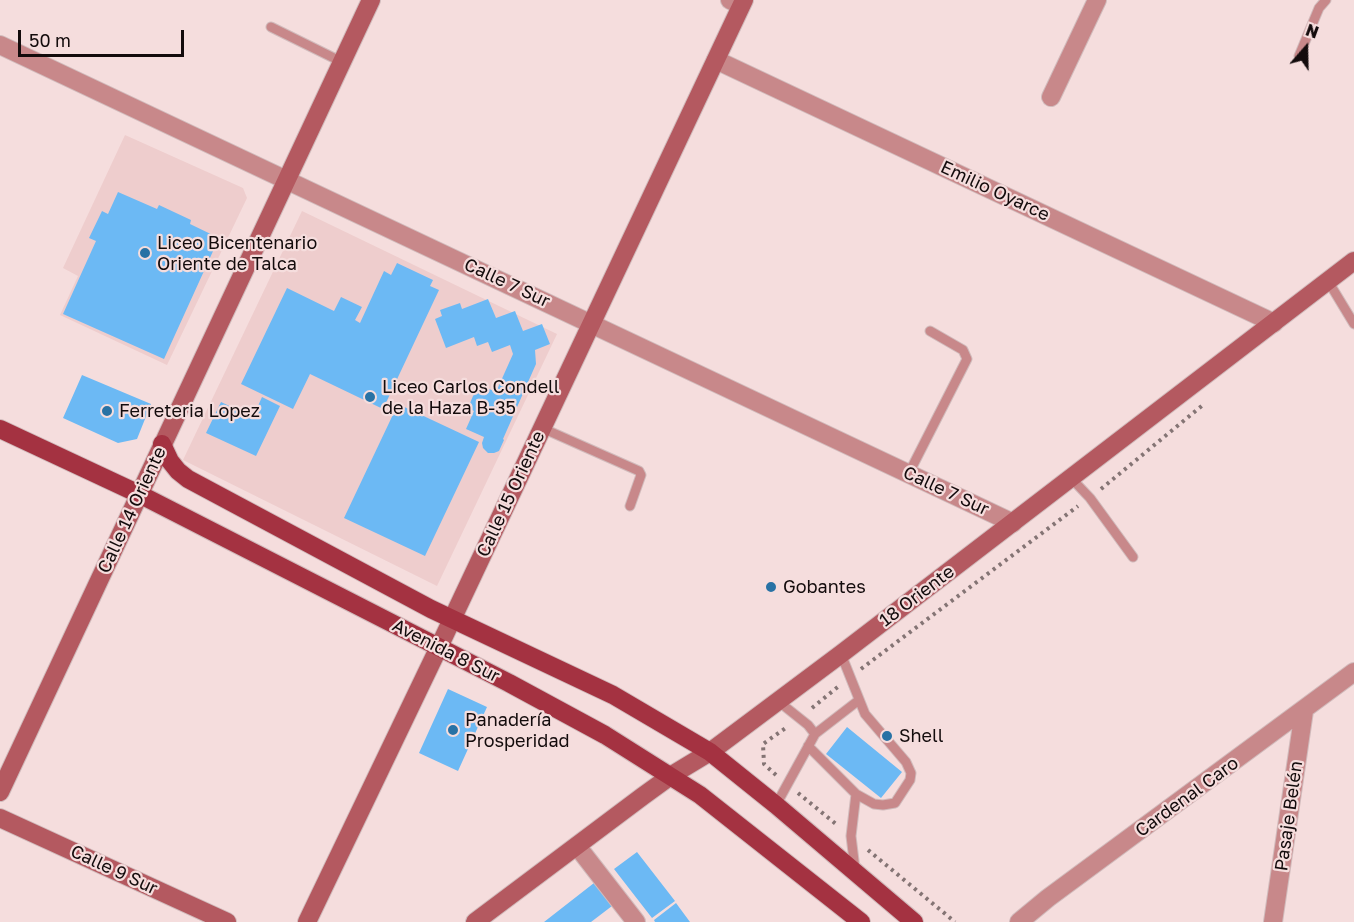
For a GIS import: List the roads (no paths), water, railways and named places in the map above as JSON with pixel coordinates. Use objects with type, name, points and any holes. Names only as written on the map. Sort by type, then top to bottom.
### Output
[{"type":"main road","name":"Avenida 8 Sur","points":[[0,429],[139,494],[439,647],[605,735],[672,775],[744,828],[861,922]]},
{"type":"main road","name":"Avenida 8 Sur","points":[[162,444],[170,461],[188,479],[452,618],[613,695],[710,752],[914,922]]},
{"type":"street","name":"Calle 14 Oriente","points":[[0,792],[371,0]]},
{"type":"street","points":[[1051,97],[1097,0]]},
{"type":"street","name":"Calle 15 Oriente","points":[[307,922],[716,60],[739,2]]},
{"type":"street","name":"Calle 7 Sur","points":[[0,45],[1013,523]]},
{"type":"street","name":"Emilio Oyarce","points":[[716,60],[1274,323]]},
{"type":"street","name":"18 Oriente","points":[[475,922],[672,775],[710,752],[841,654],[1354,261]]},
{"type":"street","name":"Cardenal Caro","points":[[1020,922],[1048,898],[1354,672]]},
{"type":"street","name":"Pasaje Belén","points":[[1273,922],[1304,711]]},
{"type":"street","name":"Calle 9 Sur","points":[[0,818],[227,922]]},
{"type":"street","points":[[577,846],[636,922]]},
{"type":"lane","points":[[1299,56],[1319,8],[1326,0]]},
{"type":"lane","points":[[271,27],[342,62]]},
{"type":"lane","points":[[1328,282],[1354,324]]},
{"type":"lane","points":[[909,473],[967,359],[963,350],[930,331]]},
{"type":"lane","points":[[542,428],[639,471],[641,475],[630,506]]},
{"type":"lane","points":[[1071,477],[1090,498],[1133,557]]},
{"type":"lane","points":[[808,746],[856,794],[874,804],[883,806],[895,803],[910,780],[911,773],[906,762],[865,714],[841,654]]},
{"type":"lane","points":[[776,805],[815,734],[859,700]]},
{"type":"lane","points":[[778,701],[815,734]]},
{"type":"lane","points":[[855,874],[851,836],[856,794]]},
{"type":"place","name":"Liceo Bicentenario Oriente de Talca","points":[[145,253]]},
{"type":"place","name":"Liceo Carlos Condell de la Haza B-35","points":[[370,397]]},
{"type":"place","name":"Ferreteria Lopez","points":[[107,411]]},
{"type":"place","name":"Gobantes","points":[[771,587]]},
{"type":"place","name":"Panadería Prosperidad","points":[[453,730]]},
{"type":"place","name":"Shell","points":[[887,736]]}]
